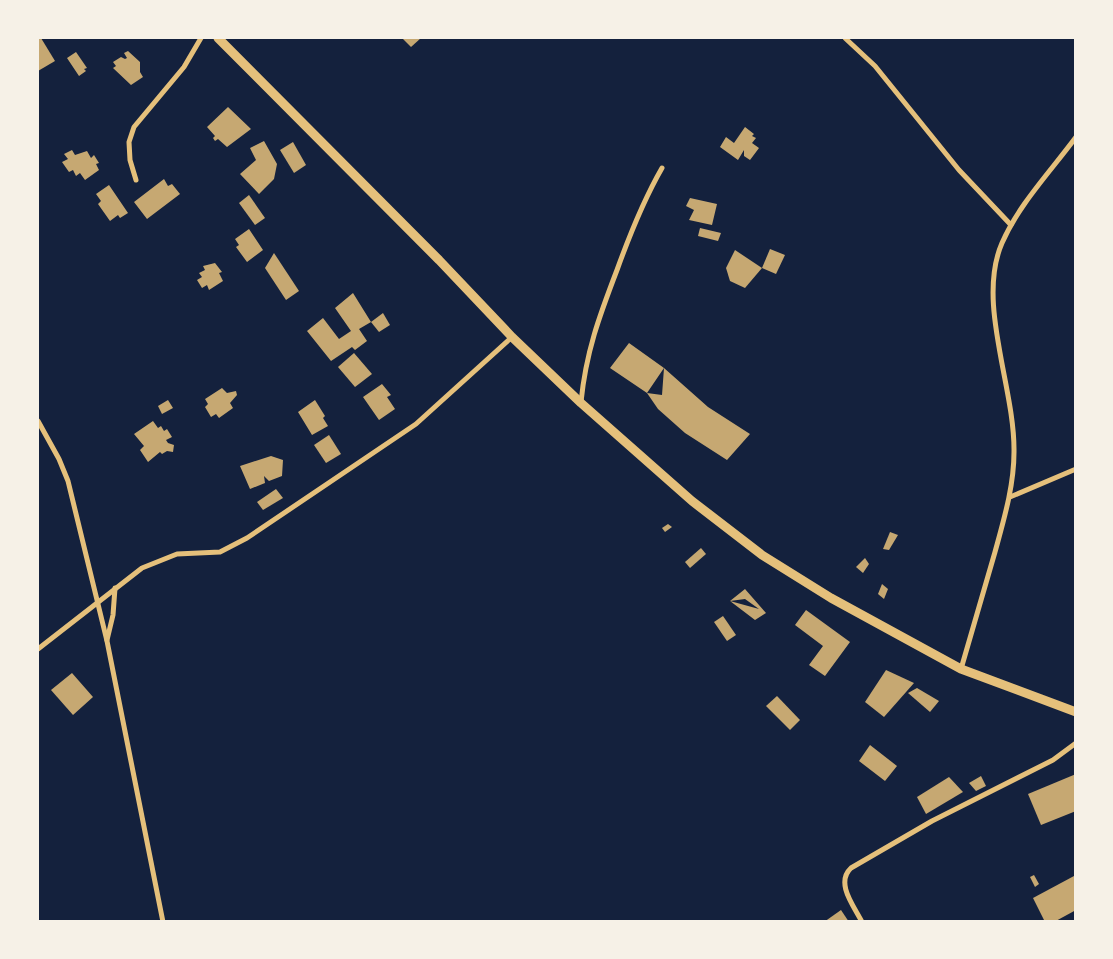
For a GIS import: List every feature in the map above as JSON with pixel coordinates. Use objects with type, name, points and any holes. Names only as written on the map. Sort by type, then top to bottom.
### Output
[{"type":"main road","points":[[218,38],[512,336],[581,403],[692,501],[762,554],[831,598],[961,668],[1076,712]]},
{"type":"street","points":[[136,180],[130,160],[130,142],[134,127],[184,67],[201,38]]},
{"type":"street","points":[[844,38],[875,66],[959,170],[1011,225]]},
{"type":"street","points":[[961,668],[1010,497],[1014,452],[1012,425],[992,284],[1001,244],[1011,225],[1076,137]]},
{"type":"street","points":[[581,403],[584,372],[596,323],[630,233],[648,192],[662,168]]},
{"type":"street","points":[[38,649],[142,568],[167,557],[186,553],[220,552],[247,538],[416,424],[512,336]]},
{"type":"street","points":[[38,421],[59,459],[68,481],[96,603],[107,641],[163,922]]},
{"type":"street","points":[[1010,497],[1076,470]]},
{"type":"street","points":[[107,641],[113,615],[115,588]]},
{"type":"street","points":[[862,922],[845,888],[844,880],[851,868],[932,821],[1053,760],[1076,743]]},
{"type":"building","points":[[38,38],[41,38],[55,61],[38,71]]},
{"type":"building","points":[[402,38],[421,38],[411,47]]},
{"type":"building","points":[[128,51],[140,62],[140,72],[143,77],[131,85],[113,68],[116,66],[113,62],[121,57],[127,58],[124,53]]},
{"type":"building","points":[[76,52],[87,68],[79,76],[67,58]]},
{"type":"building","points":[[228,107],[251,129],[227,147],[218,139],[215,141],[213,138],[215,136],[207,127]]},
{"type":"building","points":[[745,127],[754,134],[752,136],[756,138],[752,143],[759,148],[750,160],[744,156],[744,150],[738,160],[720,147],[726,137],[734,143]]},
{"type":"building","points":[[264,141],[277,164],[274,179],[259,194],[240,174],[256,160],[250,148]]},
{"type":"building","points":[[293,142],[306,165],[294,173],[280,150]]},
{"type":"building","points":[[72,150],[75,155],[87,151],[91,158],[94,155],[99,163],[96,164],[99,170],[85,180],[80,173],[76,176],[73,170],[69,172],[62,162],[68,159],[64,154]]},
{"type":"building","points":[[164,179],[168,186],[172,184],[180,194],[147,219],[134,202]]},
{"type":"building","points":[[109,185],[128,213],[120,218],[118,215],[110,221],[98,204],[101,201],[96,194]]},
{"type":"building","points":[[249,195],[265,218],[255,225],[239,203]]},
{"type":"building","points":[[690,198],[717,204],[712,225],[689,220],[694,210],[686,206]]},
{"type":"building","points":[[700,228],[721,233],[718,241],[698,236]]},
{"type":"building","points":[[249,229],[263,250],[247,262],[236,247],[239,245],[235,239]]},
{"type":"building","points":[[770,249],[785,255],[776,274],[762,268]]},
{"type":"building","points":[[735,250],[762,268],[745,288],[730,281],[726,268]]},
{"type":"building","points":[[274,253],[299,291],[286,300],[265,268]]},
{"type":"building","points":[[215,263],[222,272],[219,273],[223,281],[209,290],[207,285],[202,288],[197,280],[202,277],[199,273],[205,270],[203,266]]},
{"type":"building","points":[[353,293],[371,322],[359,329],[367,341],[355,350],[352,347],[331,361],[307,331],[323,318],[339,339],[351,331],[335,308]]},
{"type":"building","points":[[383,313],[390,325],[379,332],[371,322]]},
{"type":"building","points":[[629,343],[664,368],[647,393],[610,368]]},
{"type":"building","points":[[354,353],[372,374],[355,387],[338,367]]},
{"type":"building","points":[[664,368],[708,407],[750,434],[727,460],[685,433],[658,409],[647,393],[662,395]]},
{"type":"building","points":[[382,384],[391,395],[387,397],[395,409],[379,420],[363,397]]},
{"type":"building","points":[[222,388],[227,393],[236,391],[237,395],[230,403],[233,408],[219,418],[216,414],[211,417],[205,407],[208,404],[205,399]]},
{"type":"building","points":[[168,400],[173,408],[162,414],[158,406]]},
{"type":"building","points":[[315,400],[325,416],[323,418],[328,426],[312,435],[298,412]]},
{"type":"building","points":[[153,421],[158,428],[161,426],[164,431],[167,429],[172,437],[166,440],[174,445],[173,452],[167,451],[162,454],[160,452],[148,462],[140,450],[144,446],[134,434]]},
{"type":"building","points":[[329,435],[341,454],[326,463],[314,445]]},
{"type":"building","points":[[271,456],[283,460],[282,476],[269,481],[264,476],[265,483],[250,489],[240,466]]},
{"type":"building","points":[[276,489],[283,498],[263,510],[257,502]]},
{"type":"building","points":[[668,524],[672,527],[665,532],[662,528]]},
{"type":"building","points":[[890,532],[898,535],[889,550],[883,549]]},
{"type":"building","points":[[701,548],[706,554],[690,568],[685,562]]},
{"type":"building","points":[[865,558],[869,564],[863,573],[856,567]]},
{"type":"building","points":[[882,584],[888,589],[884,599],[878,594]]},
{"type":"building","points":[[745,589],[766,613],[755,620],[730,601]],"holes":[[[745,599],[759,609],[730,601]]]},
{"type":"building","points":[[806,610],[850,642],[825,676],[809,665],[823,646],[795,625]]},
{"type":"building","points":[[723,616],[736,635],[727,641],[714,622]]},
{"type":"building","points":[[886,670],[914,683],[884,717],[865,702]]},
{"type":"building","points":[[72,673],[93,697],[73,715],[51,690]]},
{"type":"building","points":[[917,688],[939,701],[930,712],[908,693]]},
{"type":"building","points":[[777,696],[800,720],[790,730],[766,706]]},
{"type":"building","points":[[870,745],[897,766],[885,781],[859,761]]},
{"type":"building","points":[[1076,774],[1076,811],[1041,825],[1028,794]]},
{"type":"building","points":[[981,776],[986,786],[976,791],[969,783]]},
{"type":"building","points":[[949,777],[963,792],[926,814],[917,797]]},
{"type":"building","points":[[1034,875],[1039,884],[1035,887],[1030,877]]},
{"type":"building","points":[[1074,876],[1076,910],[1054,922],[1045,922],[1033,898]]},
{"type":"building","points":[[841,910],[849,922],[824,922]]}]
